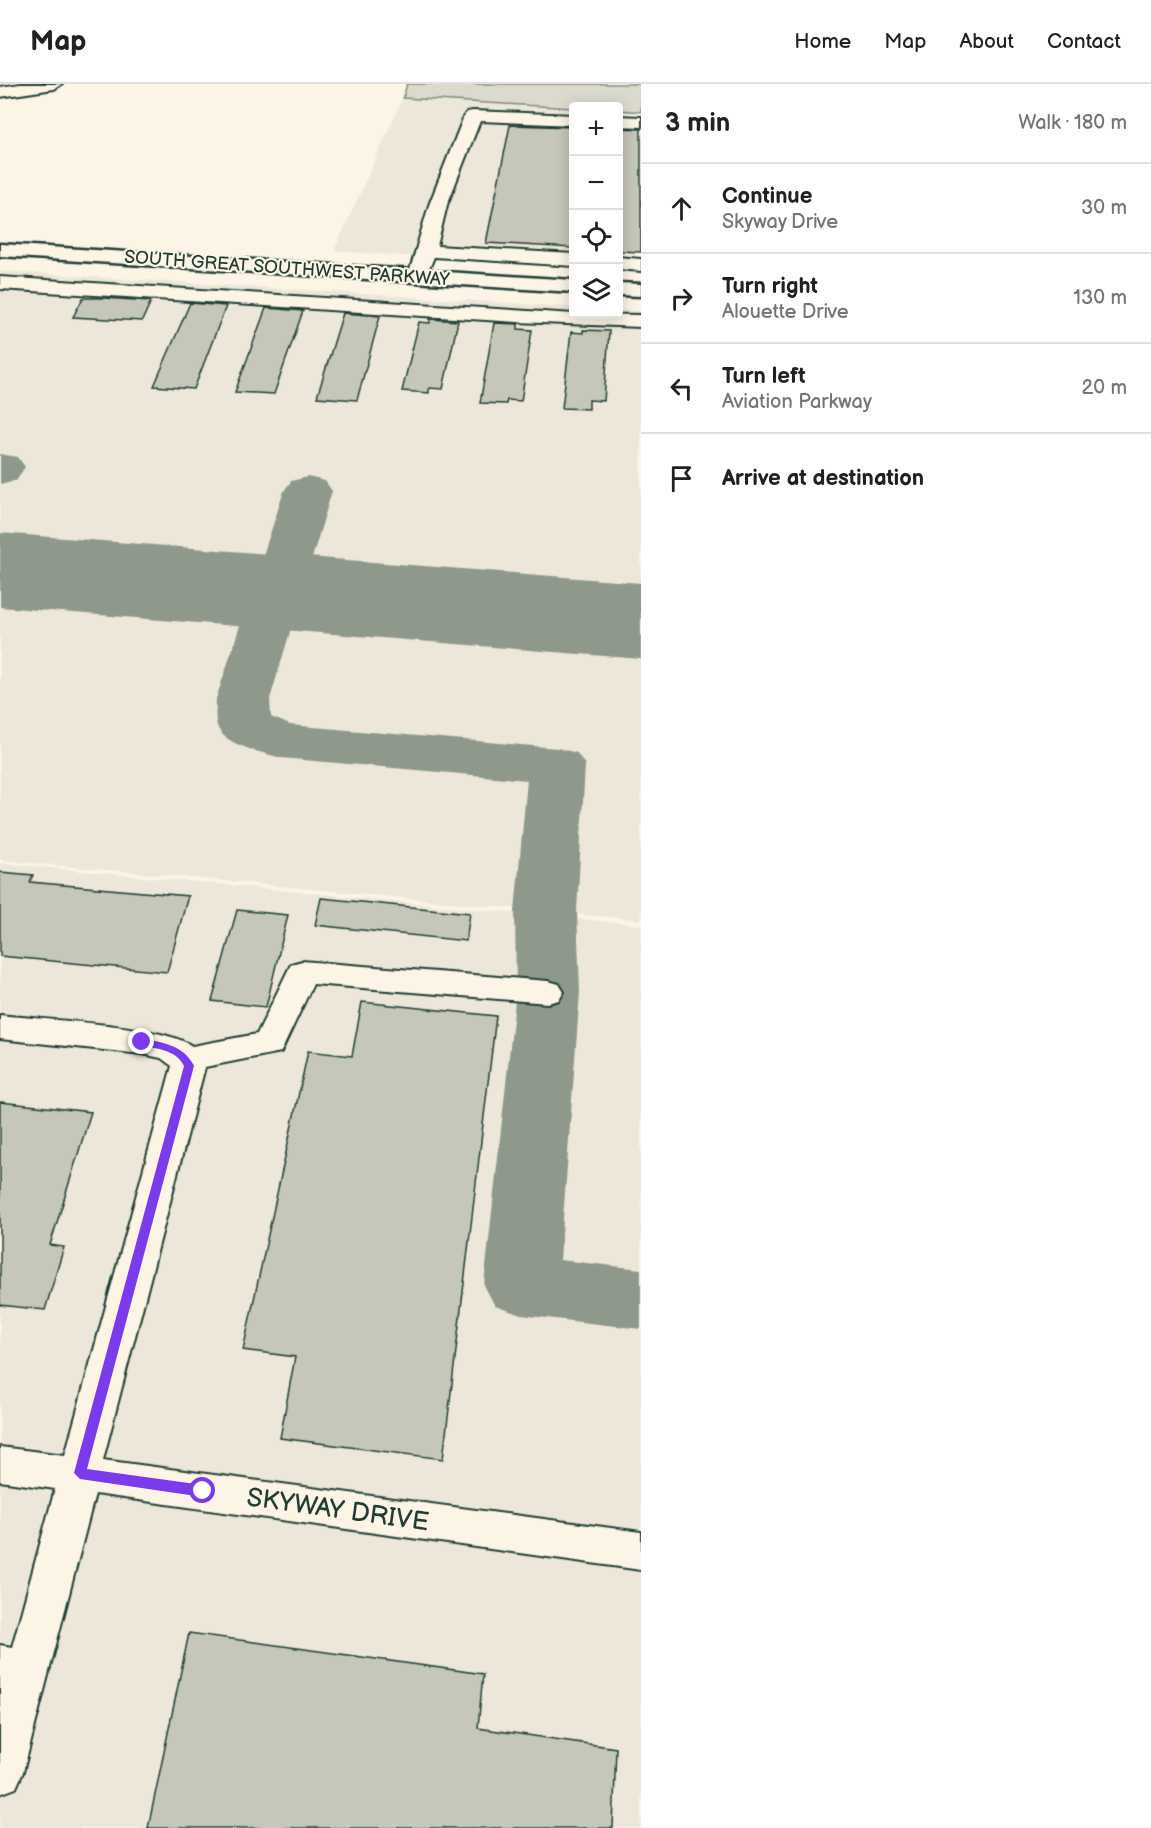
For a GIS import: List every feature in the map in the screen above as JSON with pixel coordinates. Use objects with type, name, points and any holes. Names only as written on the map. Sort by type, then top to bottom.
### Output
[{"type":"main road","name":"SOUTH GREAT SOUTHWEST PARKWAY","points":[[0,250],[569,297]]},
{"type":"main road","name":"SOUTH GREAT SOUTHWEST PARKWAY","points":[[0,262],[417,276],[569,286]]},
{"type":"main road","points":[[623,289],[641,290]]},
{"type":"main road","points":[[623,300],[641,302]]},
{"type":"street","points":[[0,92],[54,84]]},
{"type":"street","points":[[417,276],[438,205],[473,116],[569,120]]},
{"type":"street","points":[[623,121],[641,122]]},
{"type":"street","points":[[426,251],[569,261]]},
{"type":"street","points":[[623,263],[641,265]]},
{"type":"street","points":[[0,283],[505,315],[641,321]]},
{"type":"street","points":[[186,1059],[269,1044],[302,972],[548,992]]},
{"type":"street","points":[[0,1027],[142,1042],[171,1048],[186,1059],[189,1066],[80,1473],[14,1668],[0,1772]]},
{"type":"street","name":"SKYWAY DRIVE","points":[[0,1464],[80,1473],[641,1551]]},
{"type":"shaded area","points":[[407,84],[641,84],[641,112],[623,110],[623,102],[569,102],[569,108],[403,98]]},
{"type":"shaded area","points":[[403,98],[569,108],[569,268],[334,251]]},
{"type":"shaded area","points":[[0,271],[569,307],[569,318],[623,318],[623,310],[641,311],[641,920],[0,860]]},
{"type":"shaded area","points":[[0,863],[641,925],[641,1828],[0,1828]]},
{"type":"building","points":[[510,125],[569,127],[569,248],[486,243]]},
{"type":"building","points":[[623,128],[641,129],[641,252],[623,251]]},
{"type":"building","points":[[83,298],[151,301],[142,321],[73,317]]},
{"type":"building","points":[[190,303],[226,306],[194,389],[154,386]]},
{"type":"building","points":[[266,308],[303,311],[274,394],[235,392]]},
{"type":"building","points":[[343,313],[380,316],[357,400],[317,397]]},
{"type":"building","points":[[430,319],[458,321],[443,389],[429,388],[429,393],[402,391],[419,322],[430,323]]},
{"type":"building","points":[[494,323],[518,324],[518,329],[532,330],[521,401],[507,400],[506,404],[480,403]]},
{"type":"building","points":[[583,330],[609,331],[604,401],[589,400],[589,409],[562,408],[571,332],[583,333]]},
{"type":"building","points":[[0,872],[33,875],[30,882],[188,896],[167,972],[0,956]]},
{"type":"building","points":[[321,898],[470,913],[466,941],[315,925]]},
{"type":"building","points":[[237,910],[288,915],[266,1007],[212,1001]]},
{"type":"building","points":[[362,1002],[496,1016],[443,1459],[280,1438],[295,1357],[243,1350],[308,1051],[352,1056]]},
{"type":"building","points":[[0,1102],[91,1112],[50,1245],[64,1247],[45,1310],[0,1305]]},
{"type":"building","points":[[189,1633],[483,1674],[478,1728],[616,1748],[613,1828],[148,1828]]},
{"type":"taxiway","points":[[308,491],[243,699],[244,726],[281,741],[557,765],[546,911],[548,992],[521,1285],[641,1299]]},
{"type":"runway","points":[[0,570],[641,621]]},
{"type":"route","points":[[142,1042],[171,1048],[186,1059],[189,1066],[80,1473],[203,1491]]}]
